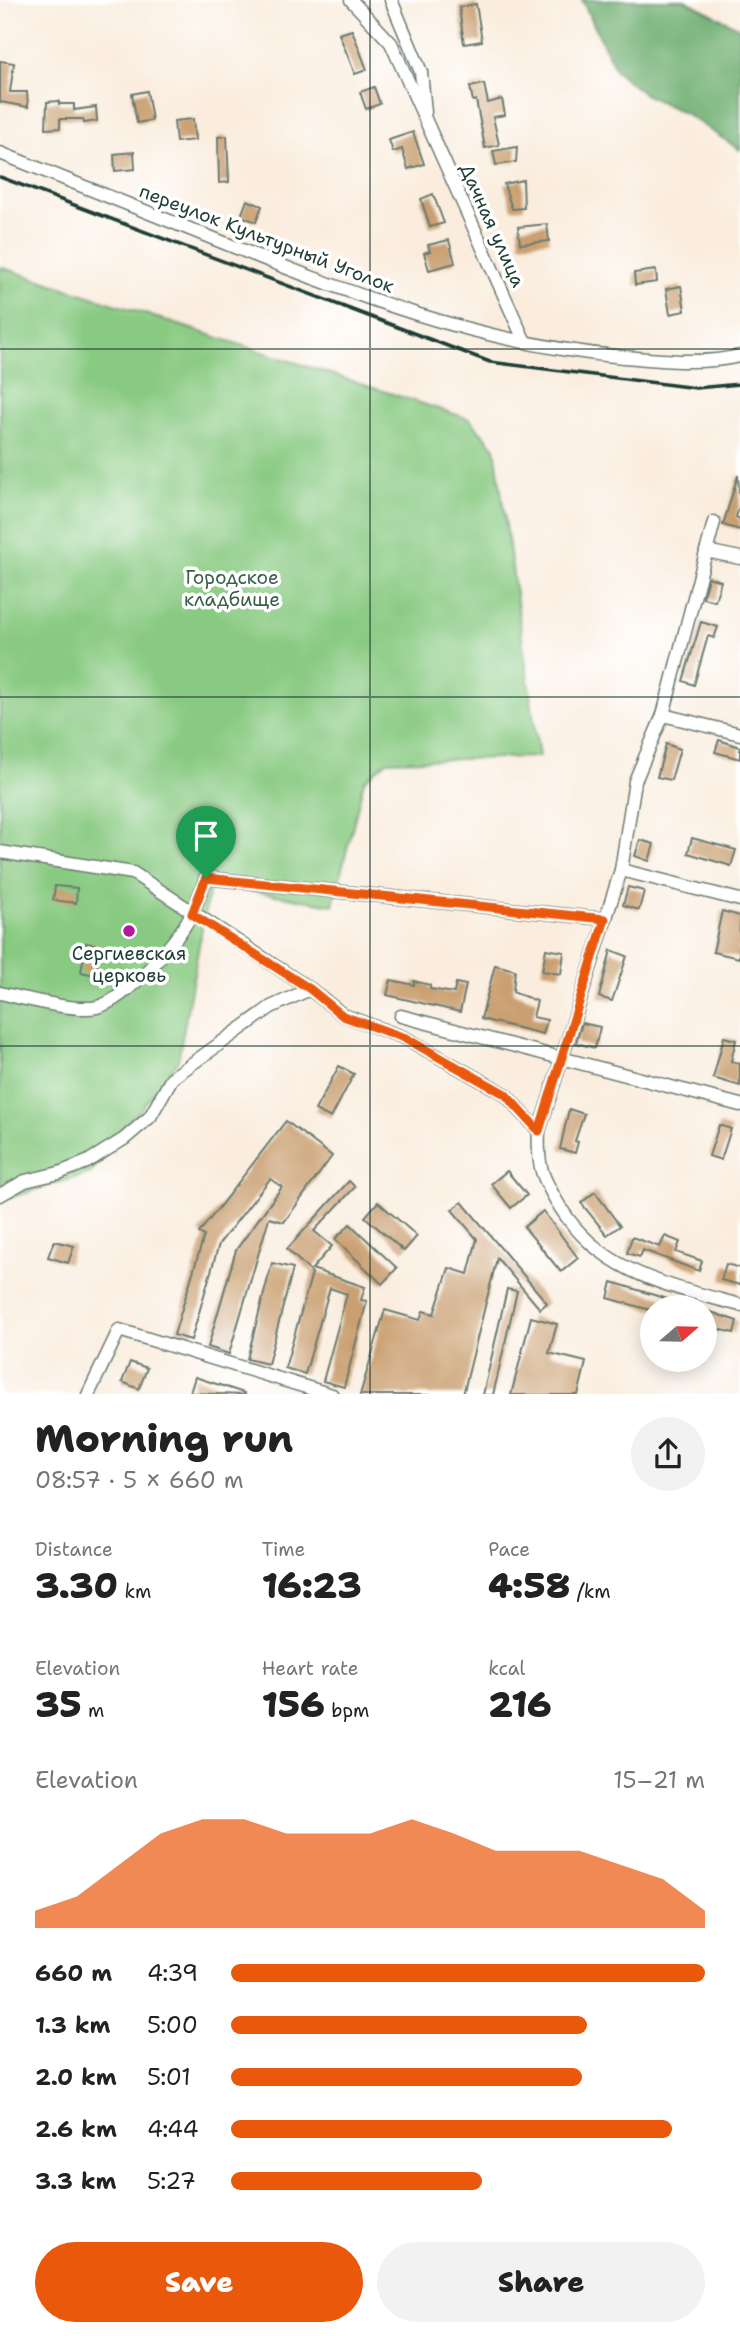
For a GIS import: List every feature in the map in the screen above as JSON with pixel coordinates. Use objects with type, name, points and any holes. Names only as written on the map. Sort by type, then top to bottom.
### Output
[{"type":"street","name":"Дачная улица","points":[[351,0],[391,43],[525,342]]},
{"type":"street","name":"Дачная улица","points":[[391,0],[421,72],[425,123]]},
{"type":"street","name":"переулок Культурный Уголок","points":[[0,153],[355,296],[429,320],[592,354],[693,362],[740,356]]},
{"type":"street","points":[[715,522],[663,715],[635,781],[621,870],[539,1131],[537,1160],[541,1175],[576,1231],[622,1268],[667,1285],[740,1305]]},
{"type":"street","points":[[706,551],[740,558]]},
{"type":"street","points":[[663,715],[740,734]]},
{"type":"street","points":[[0,852],[133,873],[310,989],[343,1016],[405,1038],[505,1094],[539,1131]]},
{"type":"street","points":[[621,870],[740,900]]},
{"type":"street","points":[[0,993],[48,1003],[95,1008],[120,998],[176,936],[192,914],[206,878],[605,919]]},
{"type":"street","points":[[0,1195],[25,1181],[87,1162],[124,1139],[150,1117],[172,1078],[271,1007],[310,989]]},
{"type":"street","points":[[401,1016],[740,1105]]},
{"type":"street","points":[[88,1394],[119,1329],[329,1394]]},
{"type":"green space","points":[[582,0],[685,0],[740,28],[740,150],[686,114],[644,94],[616,71]]},
{"type":"green space","name":"Городское кладбище","points":[[0,267],[470,419],[495,448],[539,757],[387,761],[364,781],[333,905],[210,884],[178,1061],[91,1173],[0,1201]]},
{"type":"building","points":[[476,4],[482,41],[464,44],[459,7]]},
{"type":"building","points":[[352,30],[367,70],[355,74],[339,34]]},
{"type":"building","points":[[0,61],[14,63],[10,92],[27,92],[28,107],[0,102]]},
{"type":"building","points":[[484,84],[488,103],[502,99],[505,115],[493,117],[499,145],[485,148],[476,100],[473,101],[470,87]]},
{"type":"building","points":[[374,87],[380,104],[366,109],[360,92]]},
{"type":"building","points":[[147,91],[152,120],[137,123],[132,94]]},
{"type":"building","points":[[59,101],[59,104],[74,104],[74,110],[96,107],[97,121],[84,123],[83,119],[60,119],[60,128],[46,129],[47,102]]},
{"type":"building","points":[[193,119],[195,140],[176,142],[174,121]]},
{"type":"building","points":[[413,132],[424,164],[408,169],[402,149],[393,152],[389,140]]},
{"type":"building","points":[[227,136],[229,182],[219,183],[218,137]]},
{"type":"building","points":[[517,147],[516,162],[496,165],[493,151]]},
{"type":"building","points":[[134,152],[135,169],[115,171],[114,154]]},
{"type":"building","points":[[523,180],[524,208],[512,209],[504,184]]},
{"type":"building","points":[[433,194],[444,223],[430,227],[421,199]]},
{"type":"building","points":[[247,200],[262,206],[256,222],[241,216]]},
{"type":"building","points":[[547,224],[549,241],[520,244],[518,227]]},
{"type":"building","points":[[449,240],[455,263],[429,270],[424,253],[430,251],[428,245]]},
{"type":"building","points":[[656,270],[657,282],[635,285],[634,273]]},
{"type":"building","points":[[681,286],[685,311],[670,314],[666,289]]},
{"type":"building","points":[[738,475],[740,504],[736,517],[740,519],[740,530],[723,525]]},
{"type":"building","points":[[708,577],[721,581],[715,601],[703,598]]},
{"type":"building","points":[[701,622],[718,627],[714,638],[708,636],[694,685],[683,681]]},
{"type":"building","points":[[719,740],[740,747],[740,759],[715,752]]},
{"type":"building","points":[[666,744],[680,749],[671,780],[657,777]]},
{"type":"building","points":[[692,838],[736,850],[731,866],[688,853]]},
{"type":"building","points":[[640,840],[654,844],[649,861],[635,856]]},
{"type":"building","points":[[55,886],[77,888],[76,903],[53,900]]},
{"type":"building","points":[[628,887],[644,891],[639,910],[623,905]]},
{"type":"building","points":[[722,911],[740,916],[739,958],[713,952]]},
{"type":"building","points":[[86,943],[100,945],[95,975],[81,972]]},
{"type":"building","points":[[546,949],[564,952],[561,974],[542,971]]},
{"type":"building","points":[[611,950],[627,956],[612,1001],[599,997]]},
{"type":"building","points":[[495,965],[515,970],[513,992],[537,1001],[533,1017],[547,1020],[543,1034],[481,1019]]},
{"type":"building","points":[[391,980],[414,985],[414,981],[430,985],[430,989],[454,993],[456,983],[466,985],[460,1012],[387,995]]},
{"type":"building","points":[[582,1023],[600,1027],[595,1048],[576,1043]]},
{"type":"building","points":[[724,1037],[736,1040],[731,1061],[740,1064],[740,1086],[713,1078]]},
{"type":"building","points":[[339,1066],[354,1074],[331,1118],[315,1110]]},
{"type":"building","points":[[569,1109],[584,1114],[575,1141],[578,1142],[575,1153],[560,1149]]},
{"type":"building","points":[[286,1121],[332,1156],[284,1222],[269,1218],[229,1354],[208,1347],[236,1250],[282,1187],[270,1179],[219,1244],[191,1340],[174,1335],[204,1236],[199,1233]]},
{"type":"building","points":[[719,1125],[731,1129],[721,1160],[709,1156]]},
{"type":"building","points":[[507,1171],[527,1195],[511,1208],[491,1184]]},
{"type":"building","points":[[349,1181],[355,1187],[314,1231],[332,1246],[312,1269],[365,1287],[361,1300],[367,1301],[344,1387],[323,1381],[347,1294],[330,1288],[305,1374],[285,1368],[312,1273],[287,1249]]},
{"type":"building","points":[[595,1192],[620,1226],[607,1235],[581,1203]]},
{"type":"building","points":[[378,1202],[417,1236],[404,1251],[365,1217]]},
{"type":"building","points":[[462,1202],[547,1303],[540,1309],[497,1258],[463,1394],[360,1394],[385,1310],[420,1320],[423,1311],[434,1314],[449,1268],[468,1274],[477,1239],[452,1210]]},
{"type":"building","points":[[543,1211],[578,1258],[561,1272],[524,1227]]},
{"type":"building","points":[[350,1224],[397,1268],[382,1284],[335,1239]]},
{"type":"building","points":[[665,1236],[680,1242],[676,1252],[702,1261],[699,1271],[643,1250],[640,1257],[627,1253],[632,1237],[660,1247]]},
{"type":"building","points":[[54,1241],[74,1246],[68,1263],[48,1257]]},
{"type":"building","points":[[272,1263],[293,1268],[268,1364],[247,1359]]},
{"type":"building","points":[[726,1264],[740,1268],[740,1285],[721,1280]]},
{"type":"building","points":[[612,1282],[654,1295],[640,1295],[640,1307],[608,1298]]},
{"type":"building","points":[[507,1289],[517,1291],[493,1394],[483,1394]]},
{"type":"building","points":[[718,1314],[737,1321],[734,1333],[718,1329]]},
{"type":"building","points":[[531,1317],[557,1324],[549,1353],[586,1362],[578,1394],[511,1394]]},
{"type":"building","points":[[130,1362],[147,1368],[139,1389],[122,1382]]},
{"type":"building","points":[[195,1377],[244,1394],[217,1394],[190,1393]]},
{"type":"railway","points":[[0,177],[490,362],[696,388],[740,384]]},
{"type":"place","name":"Сергиевская церковь","points":[[129,931]]},
{"type":"route","points":[[206,878],[605,919],[539,1131],[505,1094],[405,1038],[343,1016],[310,989],[192,914],[206,878]]}]
